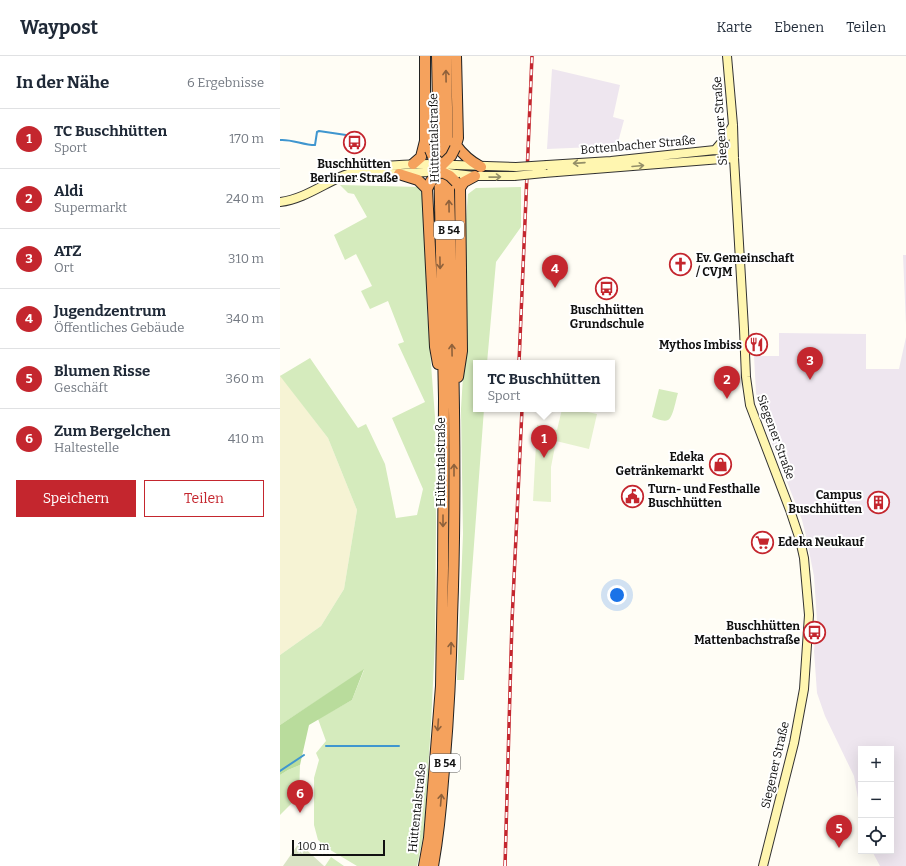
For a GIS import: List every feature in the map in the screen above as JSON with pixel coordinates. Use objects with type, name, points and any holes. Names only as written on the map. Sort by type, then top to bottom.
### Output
[{"type":"highway","points":[[413,164],[421,158],[425,141],[425,56]]},
{"type":"highway","name":"Hüttentalstraße","points":[[436,56],[444,398],[443,568],[445,687]]},
{"type":"highway","name":"Hüttentalstraße","points":[[433,866],[433,839],[454,565],[454,403],[446,56]]},
{"type":"highway","points":[[444,398],[435,347],[443,172],[456,146],[458,131],[456,56]]},
{"type":"highway","points":[[425,141],[443,172],[462,351],[454,403]]},
{"type":"highway","points":[[456,146],[470,161],[481,167]]},
{"type":"highway","points":[[399,174],[418,180],[443,172],[464,182],[475,176]]},
{"type":"highway","name":"Hüttentalstraße","points":[[424,866],[433,839]]},
{"type":"main road","name":"Siegener Straße","points":[[727,56],[733,125],[746,378],[750,405],[786,498],[800,540],[804,558],[809,615],[804,689],[794,743],[763,866]]},
{"type":"main road","points":[[715,150],[726,138],[733,125]]},
{"type":"main road","name":"Bottenbacher Straße","points":[[345,175],[364,176],[443,172],[481,167],[516,167],[611,161],[715,150],[724,150],[729,152],[734,158]]},
{"type":"main road","name":"Bottenbacher Straße","points":[[475,176],[514,176],[734,158]]},
{"type":"main road","name":"Bottenbacher Straße","points":[[280,202],[291,201],[345,175],[363,170],[413,164],[443,172]]},
{"type":"shaded area","points":[[552,69],[620,85],[613,117],[624,120],[617,146],[547,149]]},
{"type":"shaded area","points":[[903,255],[906,255],[906,325]]},
{"type":"shaded area","points":[[779,333],[866,334],[866,369],[899,369],[906,337],[906,866],[880,866],[874,854],[894,854],[894,746],[858,746],[858,798],[854,776],[825,716],[817,693],[814,651],[817,621],[814,576],[806,536],[802,520],[767,431],[756,393],[754,356],[779,356]]},
{"type":"shaded area","points":[[280,375],[328,438],[357,510],[344,589],[321,626],[280,655]]},
{"type":"green space","points":[[340,185],[419,187],[424,199],[427,311],[435,417],[435,642],[424,833],[417,866],[357,866],[322,845],[318,840],[314,825],[314,778],[319,760],[316,753],[326,741],[318,719],[352,700],[364,670],[280,725],[280,655],[321,626],[344,589],[357,510],[328,438],[280,376],[310,358],[358,428],[366,424],[385,464],[396,518],[417,515],[423,489],[392,418],[425,402],[398,344],[404,342],[388,301],[370,309],[361,291],[372,286],[356,254],[345,260],[334,235],[367,217],[354,194],[348,193]]},
{"type":"green space","points":[[521,187],[521,227],[496,262],[487,360],[473,360],[473,412],[484,412],[464,680],[457,680],[463,534],[461,409],[466,326],[465,232],[468,194],[476,188]]},
{"type":"green space","points":[[659,389],[678,393],[670,419],[666,421],[652,417]]},
{"type":"green space","points":[[561,412],[588,412],[597,414],[589,449],[556,441],[551,467],[551,502],[533,501],[537,425],[557,430]]},
{"type":"green space","points":[[364,669],[352,700],[309,725],[300,765],[280,775],[280,725]]},
{"type":"green space","points":[[300,765],[299,796],[280,815],[280,775]]},
{"type":"green space","points":[[299,843],[324,866],[283,866]]},
{"type":"green space","points":[[331,857],[344,866],[325,866]]},
{"type":"waterway","points":[[280,140],[289,140],[315,145],[317,132],[319,131],[346,135]]},
{"type":"waterway","points":[[326,746],[399,746]]},
{"type":"waterway","points":[[280,771],[304,755]]},
{"type":"railway","points":[[519,360],[532,56]]},
{"type":"railway","points":[[505,866],[512,621],[522,412]]},
{"type":"place","name":"Buschhütten Berliner Straße","points":[[354,143]]},
{"type":"place","name":"Ev. Gemeinschaft / CVJM","points":[[680,265]]},
{"type":"place","name":"Jugendzentrum","points":[[555,288]]},
{"type":"place","name":"Buschhütten Grundschule","points":[[607,289]]},
{"type":"place","name":"Mythos Imbiss","points":[[757,345]]},
{"type":"place","name":"ATZ","points":[[810,380]]},
{"type":"place","name":"Aldi","points":[[727,399]]},
{"type":"place","name":"TC Buschhütten","points":[[544,458]]},
{"type":"place","name":"Edeka Getränkemarkt","points":[[720,464]]},
{"type":"place","name":"Turn- und Festhalle Buschhütten","points":[[632,496]]},
{"type":"place","name":"Campus Buschhütten","points":[[878,502]]},
{"type":"place","name":"Edeka Neukauf","points":[[762,542]]},
{"type":"place","name":"Buschhütten Mattenbachstraße","points":[[815,633]]},
{"type":"place","name":"Zum Bergelchen","points":[[300,813]]},
{"type":"place","name":"Blumen Risse","points":[[839,848]]}]
